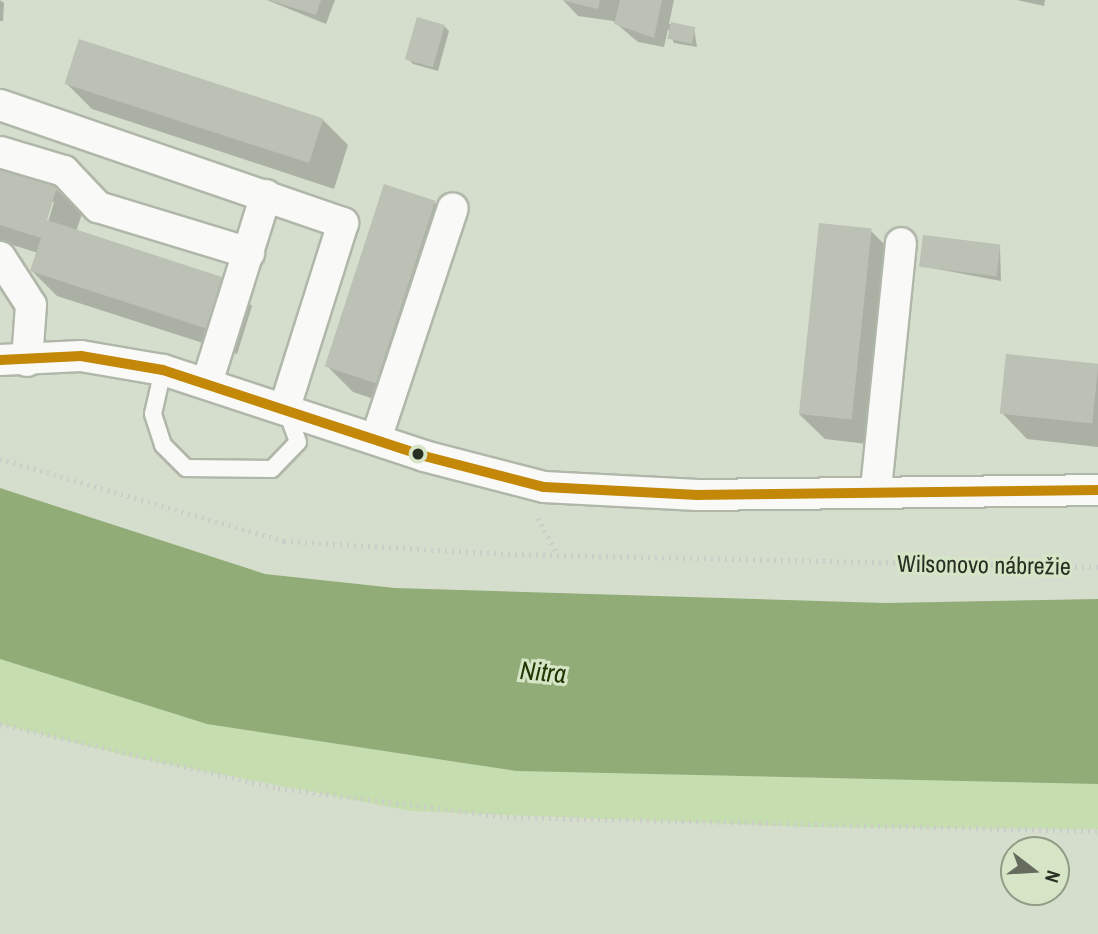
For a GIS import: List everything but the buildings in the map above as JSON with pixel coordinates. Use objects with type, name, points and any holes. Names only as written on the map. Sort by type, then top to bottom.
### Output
[{"type":"street","points":[[0,105],[343,223],[285,407]]},
{"type":"street","points":[[0,152],[64,172],[98,207],[249,253]]},
{"type":"street","points":[[207,383],[267,195]]},
{"type":"street","points":[[376,439],[453,208]]},
{"type":"street","points":[[876,489],[901,243]]},
{"type":"street","points":[[0,257],[31,305],[13,361],[81,356],[163,370],[285,407],[376,439],[544,486],[698,495],[876,489],[1098,489]]},
{"type":"lane","points":[[163,370],[153,414],[163,445],[186,468],[272,469],[298,442],[285,407]]},
{"type":"path","name":"Wilsonovo nábrežie","points":[[0,459],[284,541],[508,554],[1098,567]]},
{"type":"path","points":[[0,724],[278,788],[507,817],[1098,831]]},
{"type":"shaded area","points":[[0,659],[207,724],[516,771],[1098,784],[1098,829],[807,827],[411,811],[136,758],[0,724]]},
{"type":"water","name":"Nitra","points":[[0,488],[265,574],[395,588],[885,603],[1098,599],[1098,784],[516,771],[207,724],[0,659]]},
{"type":"transit line","points":[[0,360],[81,356],[163,370],[424,456],[544,487],[698,495],[1098,490]]}]
